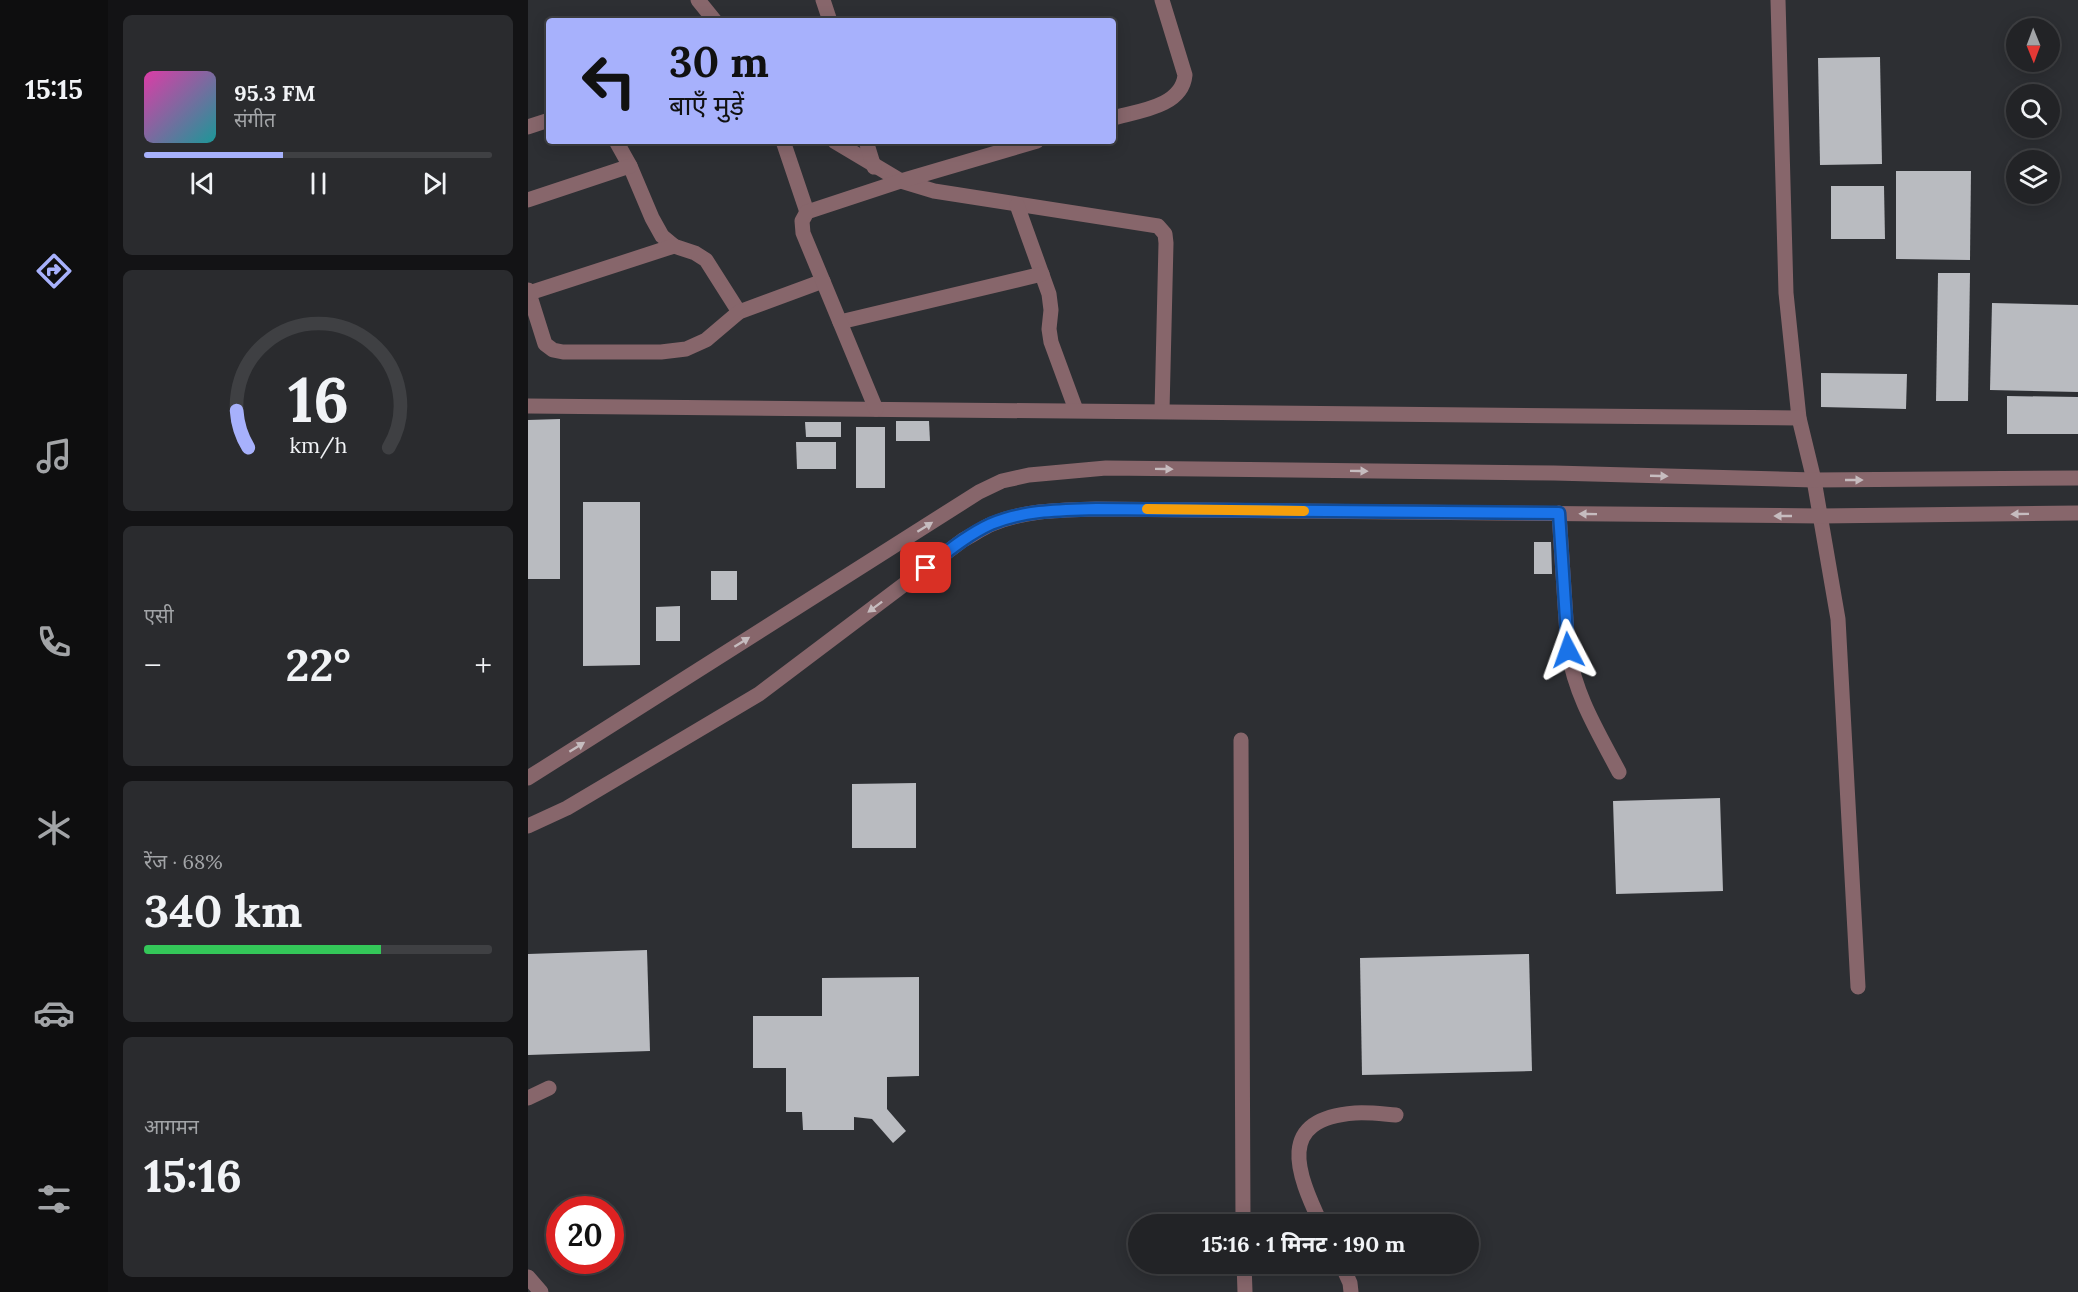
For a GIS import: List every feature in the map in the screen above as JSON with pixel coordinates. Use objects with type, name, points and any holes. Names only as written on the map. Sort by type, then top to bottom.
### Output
[{"type":"street","points":[[698,0],[713,18]]},
{"type":"street","points":[[823,0],[829,18]]},
{"type":"street","points":[[1116,117],[1163,104],[1182,88],[1185,75],[1162,0]]},
{"type":"street","points":[[1778,0],[1786,293],[1799,418],[1814,480],[1838,620],[1858,987]]},
{"type":"street","points":[[528,127],[546,121]]},
{"type":"street","points":[[618,144],[662,236],[674,246],[695,253],[706,260],[739,312]]},
{"type":"street","points":[[784,144],[807,213]]},
{"type":"street","points":[[839,144],[901,181],[934,191],[1158,226],[1165,234],[1162,411]]},
{"type":"street","points":[[867,144],[874,166]]},
{"type":"street","points":[[876,409],[803,233],[802,221],[807,213],[901,181],[1027,144]]},
{"type":"street","points":[[528,200],[630,166]]},
{"type":"street","points":[[1017,205],[1051,303],[1049,333],[1051,342],[1076,410]]},
{"type":"street","points":[[674,246],[528,291],[545,344],[553,350],[563,352],[661,352],[686,349],[706,340],[739,312],[823,281]]},
{"type":"street","points":[[840,322],[1042,274]]},
{"type":"street","points":[[528,406],[1799,418]]},
{"type":"street","points":[[528,778],[979,492],[1002,481],[1029,475],[1106,468],[1554,473],[1814,480],[2078,478]]},
{"type":"street","points":[[528,826],[567,808],[759,693],[963,540],[992,524],[1014,517],[1047,511],[1096,509],[1820,516],[2078,513]]},
{"type":"street","points":[[1559,513],[1568,650],[1572,672],[1578,694],[1619,772]]},
{"type":"street","points":[[1241,740],[1243,1214]]},
{"type":"street","points":[[528,1098],[549,1088]]},
{"type":"street","points":[[1317,1214],[1310,1200],[1299,1164],[1301,1139],[1305,1130],[1334,1116],[1355,1113],[1396,1115]]},
{"type":"street","points":[[1244,1274],[1245,1292]]},
{"type":"street","points":[[1346,1274],[1351,1292]]},
{"type":"street","points":[[528,1277],[541,1292]]},
{"type":"building","points":[[1880,57],[1882,164],[1820,165],[1818,58]]},
{"type":"building","points":[[1896,171],[1971,171],[1970,260],[1896,259]]},
{"type":"building","points":[[1831,186],[1884,186],[1885,239],[1831,239]]},
{"type":"building","points":[[1938,273],[1970,273],[1968,401],[1936,401]]},
{"type":"building","points":[[1992,303],[2078,305],[2078,392],[1990,390]]},
{"type":"building","points":[[1821,373],[1907,374],[1906,409],[1821,407]]},
{"type":"building","points":[[2007,396],[2078,397],[2078,434],[2007,434]]},
{"type":"building","points":[[560,419],[560,579],[528,579],[528,420]]},
{"type":"building","points":[[896,421],[929,421],[930,441],[896,441]]},
{"type":"building","points":[[805,422],[841,422],[841,437],[806,437]]},
{"type":"building","points":[[856,427],[885,427],[885,488],[856,488]]},
{"type":"building","points":[[796,442],[836,442],[836,469],[797,469]]},
{"type":"building","points":[[583,502],[640,502],[640,665],[583,666]]},
{"type":"building","points":[[1534,542],[1551,542],[1552,574],[1534,574]]},
{"type":"building","points":[[711,571],[737,571],[737,600],[711,600]]},
{"type":"building","points":[[680,606],[680,641],[656,641],[656,607]]},
{"type":"building","points":[[916,783],[916,848],[852,848],[852,784]]},
{"type":"building","points":[[1720,798],[1723,891],[1616,894],[1613,801]]},
{"type":"building","points":[[647,950],[650,1051],[528,1055],[528,954]]},
{"type":"building","points":[[1529,954],[1532,1071],[1362,1075],[1360,958]]},
{"type":"building","points":[[919,977],[919,1076],[887,1077],[887,1109],[906,1131],[893,1143],[872,1119],[854,1117],[854,1130],[803,1130],[802,1112],[786,1112],[786,1068],[753,1068],[753,1016],[822,1016],[822,978]]},
{"type":"slow traffic","points":[[1147,509],[1304,511]]},
{"type":"route","points":[[926,568],[963,540],[992,524],[1047,511],[1096,509],[1559,513],[1568,650]]}]
